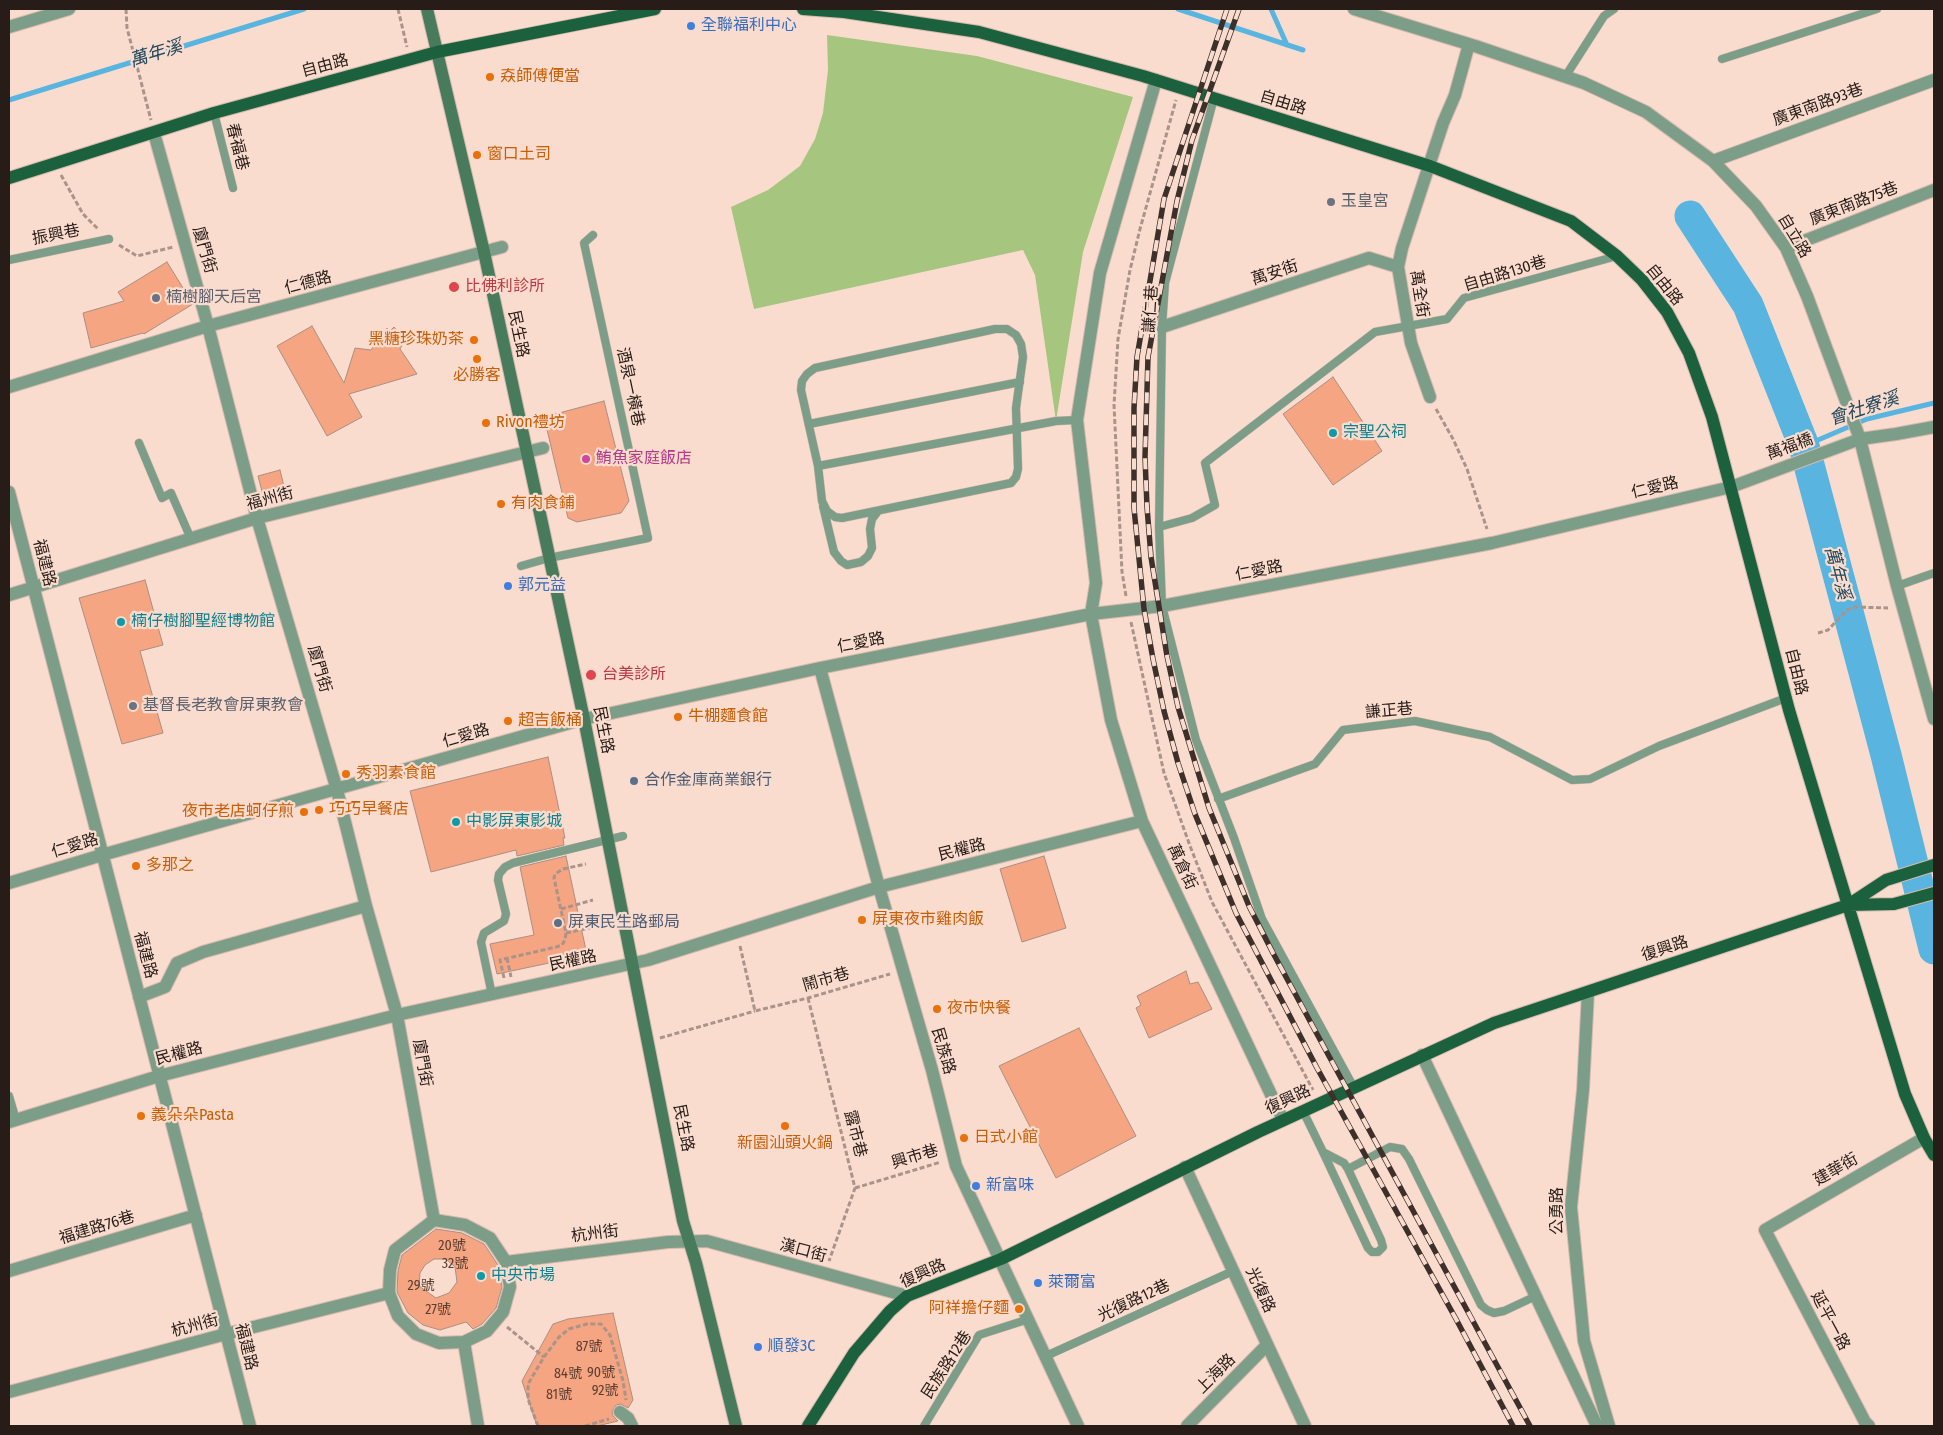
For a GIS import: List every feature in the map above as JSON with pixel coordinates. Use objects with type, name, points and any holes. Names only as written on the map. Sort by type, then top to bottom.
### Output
[{"type":"main road","name":"自由路","points":[[9,178],[214,113],[437,52],[655,9]]},
{"type":"main road","name":"自由路","points":[[803,9],[844,12],[979,32],[1156,80],[1430,166],[1571,221],[1617,256],[1642,280],[1667,312],[1689,353],[1712,417],[1786,698],[1848,906],[1906,1094],[1924,1138],[1934,1155]]},
{"type":"main road","name":"復興路","points":[[1848,906],[1886,880],[1934,865]]},
{"type":"main road","name":"復興路","points":[[807,1425],[854,1353],[890,1311],[907,1296],[1001,1259],[1283,1120],[1511,1016],[1848,906],[1894,904],[1934,893]]},
{"type":"street","points":[[9,27],[69,9]]},
{"type":"street","name":"自立路","points":[[1354,9],[1390,14],[1469,44],[1584,83],[1646,112],[1713,161],[1756,206],[1786,248],[1808,296],[1860,439],[1896,586],[1934,719]]},
{"type":"street","name":"民生路","points":[[428,10],[484,252],[584,719],[607,840],[634,963],[683,1221],[737,1425]]},
{"type":"street","name":"萬全街","points":[[1430,397],[1410,343],[1398,268],[1402,248],[1455,95],[1469,44]]},
{"type":"street","name":"萬倉街","points":[[1156,80],[1100,273],[1076,420],[1096,583],[1091,614],[1111,720],[1142,821],[1283,1120]]},
{"type":"street","name":"廣東南路93巷","points":[[1713,161],[1934,80]]},
{"type":"street","name":"廈門街","points":[[154,132],[208,326],[257,518],[337,790],[366,906],[397,1015],[434,1220]]},
{"type":"street","name":"廣東南路75巷","points":[[1786,248],[1934,190]]},
{"type":"street","name":"仁德路","points":[[9,387],[208,326],[502,247]]},
{"type":"street","name":"萬安街","points":[[1162,327],[1369,258],[1398,268]]},
{"type":"street","name":"萬福橋","points":[[1731,487],[1860,439],[1934,427]]},
{"type":"street","name":"福州街","points":[[9,594],[257,518],[543,448]]},
{"type":"street","name":"仁愛路","points":[[9,883],[584,719],[820,668],[1091,614],[1162,606],[1492,543],[1731,487]]},
{"type":"street","name":"福建路","points":[[9,492],[250,1426]]},
{"type":"street","name":"民族路","points":[[820,668],[878,887],[932,1070],[956,1166],[1078,1426]]},
{"type":"street","name":"民權路","points":[[12,1121],[159,1076],[397,1015],[634,963],[878,887],[1142,821]]},
{"type":"street","points":[[139,997],[165,987],[177,963],[202,952],[366,906]]},
{"type":"street","name":"公勇路","points":[[1588,992],[1583,1090],[1572,1207],[1584,1341],[1609,1426]]},
{"type":"street","points":[[1422,1055],[1597,1426]]},
{"type":"street","name":"建華街","points":[[1764,1230],[1924,1138]]},
{"type":"street","name":"光復路","points":[[1185,1167],[1306,1426]]},
{"type":"street","name":"福建路76巷","points":[[9,1271],[196,1215]]},
{"type":"street","points":[[434,1220],[465,1224],[490,1238],[506,1262],[510,1287],[503,1312],[487,1331],[464,1342],[439,1343],[416,1334],[398,1316],[389,1292],[390,1270],[395,1250],[434,1220]]},
{"type":"street","name":"延平一路","points":[[1764,1230],[1864,1425]]},
{"type":"street","name":"杭州街","points":[[506,1262],[689,1240]]},
{"type":"street","name":"漢口街","points":[[689,1240],[707,1241],[907,1296]]},
{"type":"street","name":"杭州街","points":[[9,1392],[389,1292]]},
{"type":"street","points":[[464,1342],[478,1426]]},
{"type":"street","name":"上海路","points":[[1187,1426],[1268,1345]]},
{"type":"street","points":[[620,1412],[628,1418],[632,1426]]},
{"type":"lane","points":[[1565,77],[1601,12],[1614,9]]},
{"type":"lane","points":[[1722,59],[1877,9]]},
{"type":"lane","name":"謙仁巷","points":[[1162,606],[1159,527],[1162,327],[1165,283],[1214,98]]},
{"type":"lane","name":"春福巷","points":[[214,113],[233,188]]},
{"type":"lane","name":"酒泉一橫巷","points":[[521,566],[549,558],[648,538],[584,244],[592,235]]},
{"type":"lane","name":"振興巷","points":[[9,260],[109,239]]},
{"type":"lane","name":"自由路130巷","points":[[1408,325],[1447,318],[1464,298],[1617,256]]},
{"type":"lane","points":[[1159,527],[1192,518],[1215,504],[1204,463],[1375,332],[1408,325]]},
{"type":"lane","points":[[822,501],[827,511],[835,517],[842,518],[878,510],[1011,483],[1018,469],[1016,408],[1023,357],[1021,344],[1016,335],[1007,329],[995,329],[815,368],[807,374],[802,381],[801,390],[818,466],[822,501],[834,552],[840,561],[847,565],[861,562],[868,556],[872,548],[870,528],[872,519],[878,510]]},
{"type":"lane","points":[[809,424],[1020,382]]},
{"type":"lane","points":[[818,466],[1056,421],[1076,420]]},
{"type":"lane","points":[[139,443],[162,498],[171,493],[191,539]]},
{"type":"lane","points":[[1896,586],[1934,573]]},
{"type":"lane","points":[[1162,606],[1196,740],[1262,919],[1354,1088]]},
{"type":"lane","name":"謙正巷","points":[[1218,799],[1314,764],[1343,730],[1415,720],[1490,737],[1572,780],[1590,779],[1659,746],[1786,698]]},
{"type":"lane","points":[[492,995],[481,942],[484,933],[504,921],[506,914],[498,880],[499,874],[504,868],[513,863],[623,836]]},
{"type":"lane","points":[[9,1096],[12,1121]]},
{"type":"lane","points":[[1303,1111],[1368,1248],[1372,1252],[1378,1252],[1383,1247],[1381,1240],[1348,1169],[1344,1163],[1323,1152]]},
{"type":"lane","points":[[1348,1169],[1390,1147],[1402,1150],[1409,1159],[1481,1305],[1494,1313],[1504,1311],[1536,1296]]},
{"type":"lane","name":"光復路12巷","points":[[1046,1356],[1233,1270]]},
{"type":"lane","name":"民族路12巷","points":[[924,1426],[979,1336],[1029,1319]]},
{"type":"path","points":[[126,9],[127,28],[146,101]]},
{"type":"path","points":[[398,9],[407,48]]},
{"type":"path","points":[[55,163],[83,214],[109,239],[137,256],[185,244]]},
{"type":"path","points":[[1430,397],[1453,439],[1466,469],[1492,543]]},
{"type":"path","points":[[1818,632],[1828,630],[1847,610],[1856,607],[1883,607]]},
{"type":"path","points":[[500,960],[562,945],[566,933],[554,878],[555,874],[563,869],[586,864]]},
{"type":"path","points":[[561,909],[593,900]]},
{"type":"path","points":[[566,933],[599,926]]},
{"type":"path","points":[[737,932],[755,1011]]},
{"type":"path","name":"鬧市巷","points":[[649,1040],[903,971]]},
{"type":"path","name":"露市巷","points":[[808,998],[855,1188]]},
{"type":"path","name":"興市巷","points":[[855,1188],[954,1158]]},
{"type":"path","points":[[825,1274],[855,1188]]},
{"type":"path","points":[[497,1319],[544,1357]]},
{"type":"path","points":[[538,1426],[528,1399],[528,1384],[544,1357],[559,1337],[570,1329],[587,1324],[601,1324],[610,1336],[623,1381],[626,1401],[620,1412],[610,1418],[584,1426]]},
{"type":"green space","points":[[827,35],[977,56],[1133,97],[1083,252],[1056,421],[1035,275],[1023,250],[754,309],[731,207],[768,190],[800,166],[815,139],[823,113],[828,70]]},
{"type":"building","name":"楠樹腳天后宮","points":[[167,262],[193,304],[144,334],[91,348],[83,313],[124,301],[118,292]]},
{"type":"building","points":[[312,326],[344,383],[355,348],[371,350],[387,328],[390,331],[394,327],[405,339],[400,349],[417,374],[349,394],[362,417],[327,436],[277,346]]},
{"type":"building","name":"宗聖公祠","points":[[1333,377],[1382,451],[1333,485],[1283,414]]},
{"type":"building","name":"鮪魚家庭飯店","points":[[604,401],[629,501],[621,513],[577,522],[568,518],[544,417]]},
{"type":"building","points":[[280,470],[287,498],[265,503],[258,476]]},
{"type":"building","points":[[145,580],[163,645],[140,651],[163,733],[122,744],[79,598]]},
{"type":"building","points":[[548,757],[565,838],[563,838],[564,845],[517,856],[516,850],[431,872],[410,791]]},
{"type":"building","points":[[566,856],[587,955],[497,974],[490,944],[534,935],[520,867]]},
{"type":"building","points":[[1044,856],[1066,928],[1022,942],[1000,869]]},
{"type":"building","points":[[1186,971],[1190,984],[1198,982],[1212,1009],[1149,1038],[1136,1008],[1141,1005],[1137,996]]},
{"type":"building","points":[[1079,1028],[1136,1136],[1056,1178],[999,1066]]},
{"type":"building","name":"中央市場","points":[[436,1229],[462,1233],[484,1244],[498,1265],[502,1287],[496,1308],[482,1324],[473,1329],[466,1322],[440,1330],[423,1325],[408,1313],[397,1292],[398,1271],[402,1255]],"holes":[[[434,1259],[446,1259],[455,1267],[457,1282],[449,1293],[436,1298],[419,1286],[420,1273],[425,1265]]]},
{"type":"building","points":[[613,1313],[633,1400],[628,1408],[621,1404],[616,1405],[612,1412],[618,1421],[597,1426],[537,1426],[522,1381],[553,1324],[568,1319]]},
{"type":"waterway","name":"萬年溪","points":[[9,100],[304,9]]},
{"type":"waterway","name":"萬年溪","points":[[1178,9],[1303,50]]},
{"type":"waterway","points":[[1271,9],[1287,45]]},
{"type":"waterway","name":"萬年溪","points":[[1690,216],[1748,305],[1804,446],[1886,755],[1934,949]]},
{"type":"waterway","name":"會社寮溪","points":[[1804,446],[1867,419],[1934,403]]},
{"type":"railway","points":[[1227,9],[1164,199],[1137,357],[1134,408],[1134,508],[1144,609],[1153,659],[1178,763],[1195,814],[1236,913],[1317,1068],[1513,1426]]},
{"type":"railway","points":[[1239,9],[1192,140],[1177,201],[1148,357],[1145,457],[1147,507],[1151,557],[1167,656],[1178,707],[1209,808],[1249,906],[1530,1426]]},
{"type":"place","name":"全聯福利中心","points":[[691,26]]},
{"type":"place","name":"𡘙師傅便當","points":[[490,77]]},
{"type":"place","name":"窗口土司","points":[[477,155]]},
{"type":"place","name":"玉皇宮","points":[[1331,202]]},
{"type":"place","name":"比佛利診所","points":[[454,287]]},
{"type":"place","name":"楠樹腳天后宮","points":[[156,298]]},
{"type":"place","name":"黑糖珍珠奶茶","points":[[474,340]]},
{"type":"place","name":"必勝客","points":[[477,359]]},
{"type":"place","name":"Rivon禮坊","points":[[486,423]]},
{"type":"place","name":"宗聖公祠","points":[[1333,433]]},
{"type":"place","name":"鮪魚家庭飯店","points":[[586,459]]},
{"type":"place","name":"有肉食鋪","points":[[501,504]]},
{"type":"place","name":"郭元益","points":[[508,586]]},
{"type":"place","name":"楠仔樹腳聖經博物館","points":[[121,622]]},
{"type":"place","name":"台美診所","points":[[591,675]]},
{"type":"place","name":"基督長老教會屏東教會","points":[[133,706]]},
{"type":"place","name":"牛棚麵食館","points":[[678,717]]},
{"type":"place","name":"超吉飯桶","points":[[508,721]]},
{"type":"place","name":"秀羽素食館","points":[[346,774]]},
{"type":"place","name":"合作金庫商業銀行","points":[[634,781]]},
{"type":"place","name":"巧巧早餐店","points":[[319,810]]},
{"type":"place","name":"夜市老店蚵仔煎","points":[[304,812]]},
{"type":"place","name":"中影屏東影城","points":[[456,822]]},
{"type":"place","name":"多那之","points":[[136,866]]},
{"type":"place","name":"屏東夜市雞肉飯","points":[[862,920]]},
{"type":"place","name":"屏東民生路郵局","points":[[558,923]]},
{"type":"place","name":"夜市快餐","points":[[937,1009]]},
{"type":"place","name":"義朵朵Pasta","points":[[141,1116]]},
{"type":"place","name":"新園汕頭火鍋","points":[[785,1126]]},
{"type":"place","name":"日式小館","points":[[964,1138]]},
{"type":"place","name":"新富味","points":[[976,1186]]},
{"type":"place","name":"中央市場","points":[[481,1276]]},
{"type":"place","name":"萊爾富","points":[[1038,1283]]},
{"type":"place","name":"阿祥擔仔麵","points":[[1019,1309]]},
{"type":"place","name":"順發3C","points":[[758,1347]]}]
